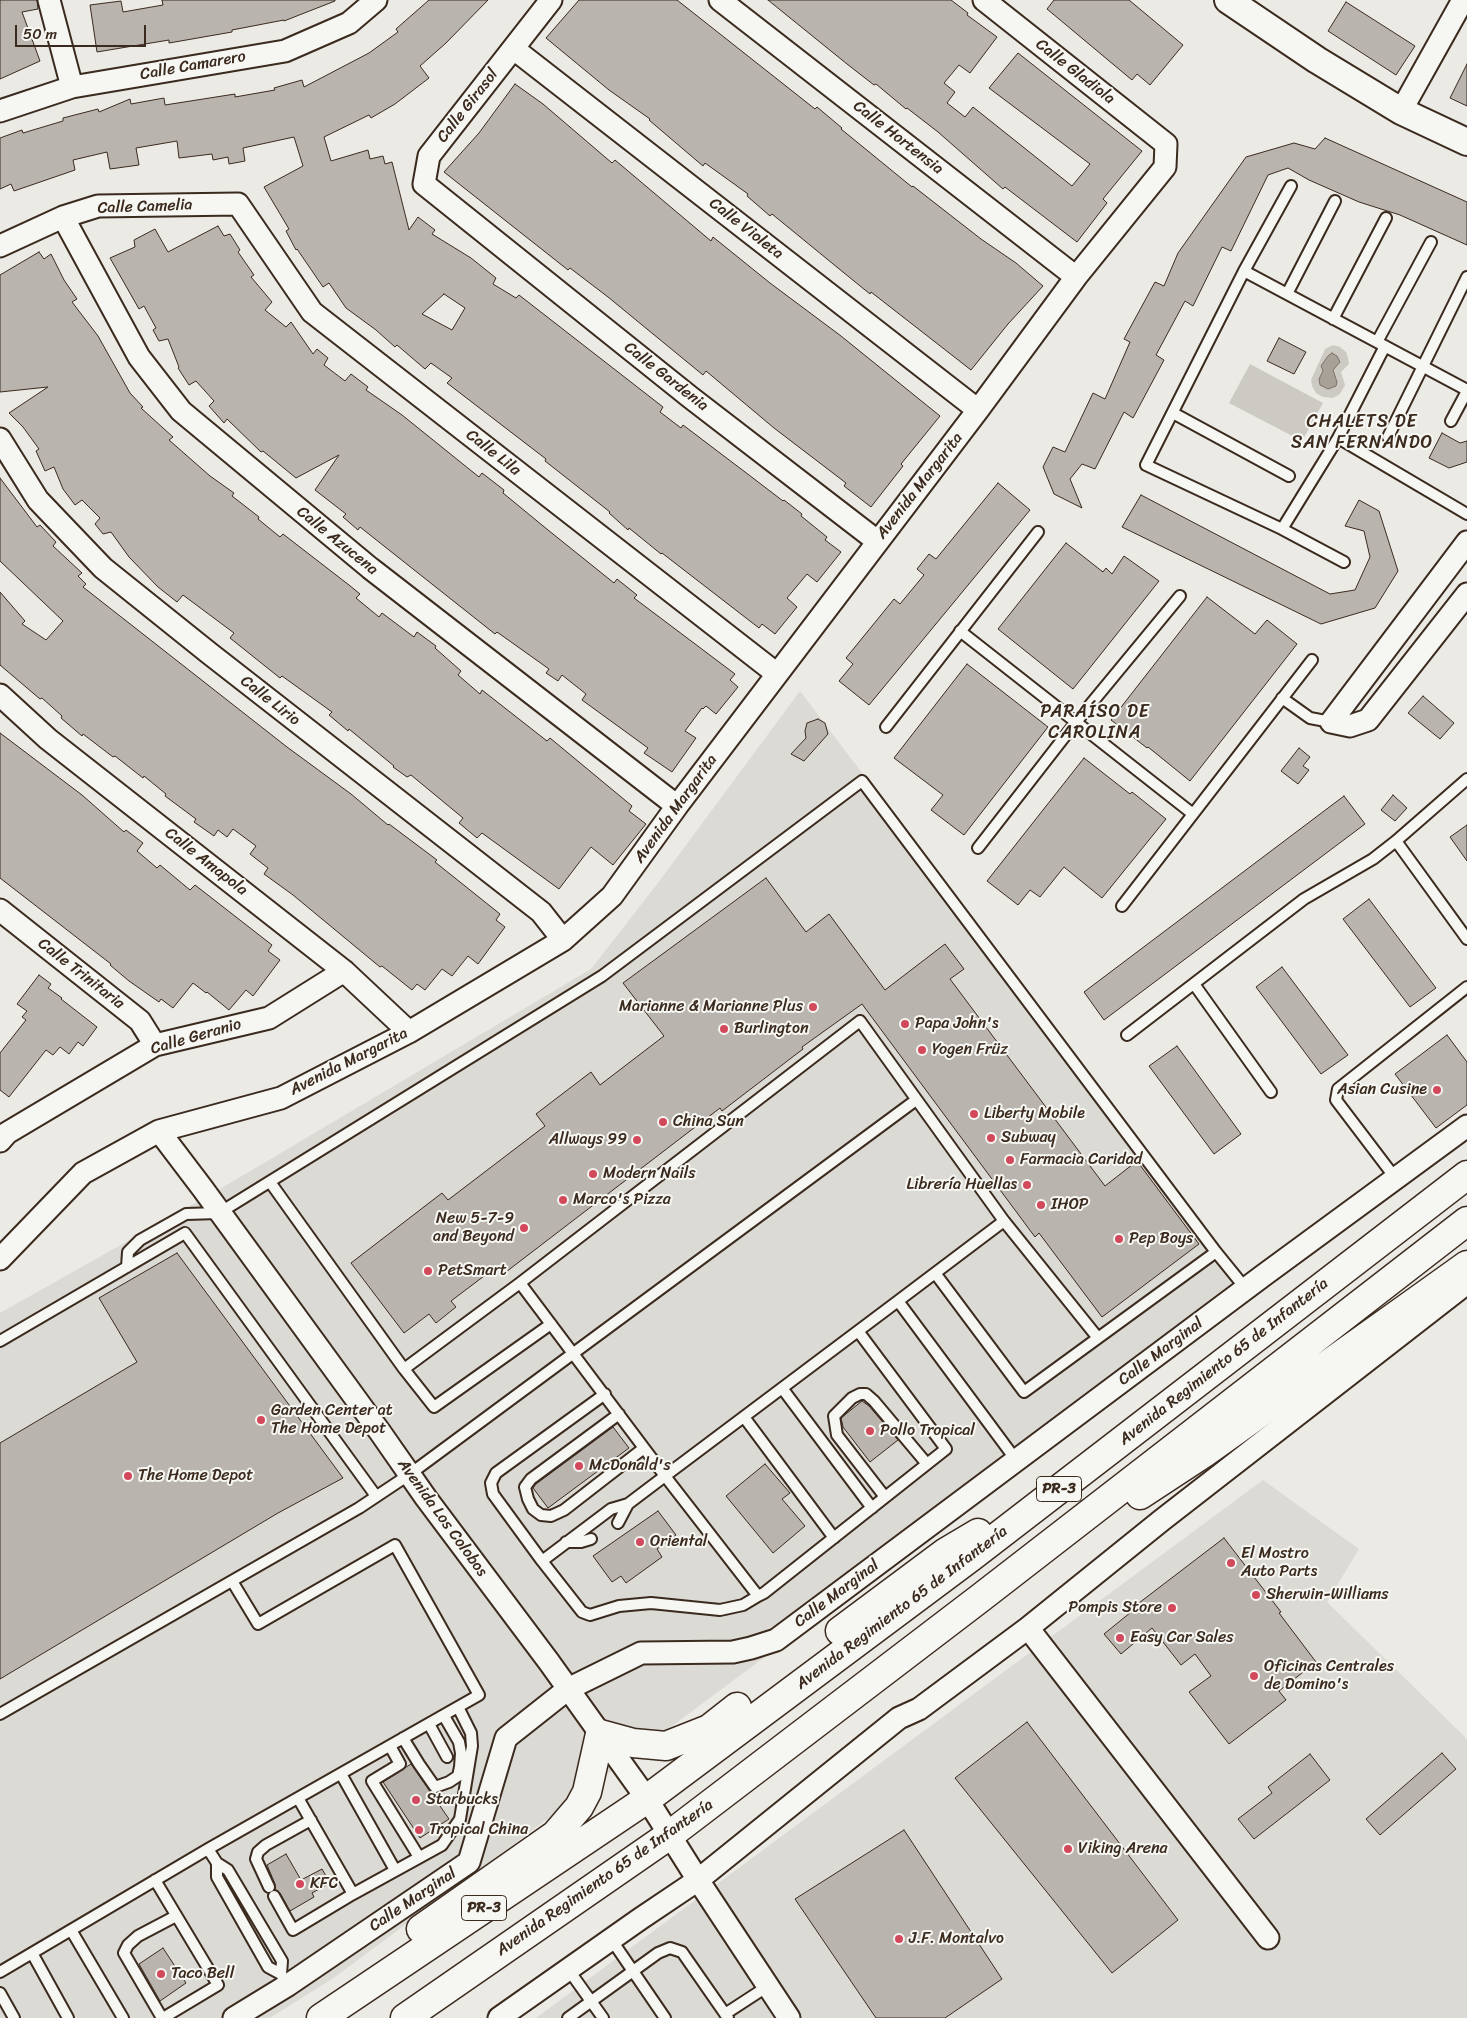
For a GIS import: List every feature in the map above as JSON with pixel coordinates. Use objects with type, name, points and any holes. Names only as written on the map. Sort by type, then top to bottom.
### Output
[{"type":"main road","name":"Avenida Regimiento 65 de Infantería","points":[[321,2018],[647,1798],[971,1557],[1467,1175]]},
{"type":"main road","name":"Avenida Regimiento 65 de Infantería","points":[[405,2018],[671,1834],[979,1599],[1467,1221]]},
{"type":"main road","points":[[979,1599],[1204,1453],[1467,1265]]},
{"type":"main road","points":[[398,1966],[405,1940],[556,1835],[579,1807],[587,1792],[600,1734],[633,1743],[666,1746],[708,1729],[946,1552],[1091,1465]]},
{"type":"street","points":[[49,0],[72,87]]},
{"type":"street","name":"Calle Camarero","points":[[0,111],[72,87],[285,51],[349,23],[376,0]]},
{"type":"street","name":"Calle Girasol","points":[[457,211],[424,184],[429,156],[551,0]]},
{"type":"street","name":"Calle Hortensia","points":[[720,0],[1076,277]]},
{"type":"street","name":"Calle Gladiola","points":[[984,0],[1166,144]]},
{"type":"street","points":[[1228,0],[1317,60],[1401,111],[1467,142]]},
{"type":"street","points":[[1401,111],[1463,0]]},
{"type":"street","name":"Calle Violeta","points":[[514,49],[978,410]]},
{"type":"street","name":"Avenida Margarita","points":[[0,1259],[83,1173],[159,1131],[281,1098],[409,1032],[563,940],[612,896],[677,806],[978,410],[1076,277],[1165,168],[1166,144]]},
{"type":"street","name":"Calle Camelia","points":[[0,246],[63,217],[98,206],[238,204]]},
{"type":"street","name":"Calle Lila","points":[[238,204],[312,312],[777,674]]},
{"type":"street","name":"Calle Gardenia","points":[[457,211],[690,397],[877,541]]},
{"type":"street","name":"Calle Azucena","points":[[63,217],[139,357],[181,411],[370,568],[677,806]]},
{"type":"street","name":"Calle Lirio","points":[[0,439],[38,500],[103,568],[541,912],[563,940]]},
{"type":"street","points":[[1467,542],[1331,722],[1350,726],[1368,720],[1467,594]]},
{"type":"street","name":"Calle Amapola","points":[[0,695],[48,739],[344,972],[409,1032]]},
{"type":"street","name":"Calle Trinitaria","points":[[0,910],[140,1021],[155,1045]]},
{"type":"street","name":"Calle Geranio","points":[[2,1134],[155,1045],[269,1018],[344,972]]},
{"type":"street","name":"Calle Marginal","points":[[234,2018],[284,1979],[469,1862],[506,1738],[568,1689],[641,1653],[732,1652],[776,1640],[1467,1126]]},
{"type":"street","name":"Avenida Los Colobos","points":[[159,1131],[203,1188],[219,1213],[647,1798],[698,1880],[789,2018]]},
{"type":"street","points":[[499,2018],[698,1880],[899,1718],[919,1709],[1028,1628],[1162,1520],[1467,1283]]},
{"type":"street","points":[[1028,1628],[1268,1938]]},
{"type":"lane","points":[[1291,186],[1244,271],[1174,413],[1146,464],[1282,529],[1344,562]]},
{"type":"lane","points":[[1287,294],[1335,201]]},
{"type":"lane","points":[[1333,318],[1386,218]]},
{"type":"lane","points":[[1282,529],[1338,438],[1430,242]]},
{"type":"lane","points":[[1244,271],[1467,390],[1452,421]]},
{"type":"lane","points":[[1388,437],[1467,276]]},
{"type":"lane","points":[[1174,413],[1289,476]]},
{"type":"lane","points":[[1338,438],[1467,514]]},
{"type":"lane","points":[[886,728],[1038,532]]},
{"type":"lane","points":[[978,848],[1076,722],[1180,596]]},
{"type":"lane","points":[[960,631],[1193,814]]},
{"type":"lane","points":[[1122,906],[1312,660]]},
{"type":"lane","points":[[1282,698],[1310,718],[1331,722]]},
{"type":"lane","points":[[127,1268],[128,1252],[140,1240],[186,1214],[219,1213],[602,976],[862,780],[1216,1252],[1246,1289]]},
{"type":"lane","points":[[1127,1035],[1304,899],[1373,859],[1466,781]]},
{"type":"lane","points":[[1396,841],[1467,939]]},
{"type":"lane","points":[[1194,984],[1271,1092]]},
{"type":"lane","points":[[1396,1179],[1336,1100],[1338,1089],[1467,987]]},
{"type":"lane","points":[[404,1369],[520,1283],[860,1021],[1004,1221],[1098,1338]]},
{"type":"lane","points":[[0,1714],[376,1496],[410,1474],[916,1100]]},
{"type":"lane","points":[[270,1182],[404,1369],[434,1407],[551,1324]]},
{"type":"lane","points":[[542,1561],[611,1509],[628,1504],[1004,1221]]},
{"type":"lane","points":[[0,1341],[185,1234],[376,1496]]},
{"type":"lane","points":[[935,1273],[1024,1392],[1216,1252]]},
{"type":"lane","points":[[520,1283],[758,1596]]},
{"type":"lane","points":[[898,1301],[1016,1460]]},
{"type":"lane","points":[[605,1394],[496,1473],[491,1483],[493,1494],[582,1612],[590,1615],[619,1606],[651,1603],[720,1610],[743,1604],[758,1596],[946,1449],[858,1330]]},
{"type":"lane","points":[[782,1388],[872,1508]]},
{"type":"lane","points":[[885,1497],[837,1435],[834,1416],[852,1398],[860,1394],[866,1394],[874,1401],[927,1464]]},
{"type":"lane","points":[[619,1414],[531,1478],[525,1487],[528,1499],[534,1509],[541,1515],[552,1516],[564,1510],[644,1448]]},
{"type":"lane","points":[[744,1417],[834,1538]]},
{"type":"lane","points":[[618,1522],[628,1504]]},
{"type":"lane","points":[[566,1542],[580,1542],[591,1539]]},
{"type":"lane","points":[[0,1972],[208,1849],[479,1695],[395,1545],[258,1624],[232,1580]]},
{"type":"lane","points":[[311,1820],[266,1845],[258,1852],[256,1859],[271,1892],[293,1930],[395,1870],[442,1845],[460,1819],[472,1746],[471,1733],[458,1707]]},
{"type":"lane","points":[[403,1738],[435,1787],[449,1782],[458,1776],[460,1754],[459,1742],[444,1716]]},
{"type":"lane","points":[[429,1724],[447,1757]]},
{"type":"lane","points":[[390,1746],[400,1764],[372,1781],[419,1857]]},
{"type":"lane","points":[[341,1774],[395,1870]]},
{"type":"lane","points":[[298,1798],[354,1894]]},
{"type":"lane","points":[[208,1849],[217,1863],[228,1870],[282,1961],[284,1979]]},
{"type":"lane","points":[[155,1880],[218,1985],[162,2018],[124,1953],[128,1945],[138,1936],[176,1916]]},
{"type":"lane","points":[[71,1930],[123,2018]]},
{"type":"lane","points":[[611,1939],[665,2018]]},
{"type":"lane","points":[[568,2018],[664,1949],[676,1949],[682,1952],[727,2016],[768,1986]]},
{"type":"lane","points":[[32,1953],[68,2018]]},
{"type":"lane","points":[[568,1969],[603,2018]]},
{"type":"lane","points":[[0,1993],[14,2018]]},
{"type":"shaded area","points":[[1333,345],[1340,347],[1346,352],[1349,364],[1341,372],[1345,385],[1340,394],[1333,398],[1323,397],[1316,393],[1311,380],[1325,349]]},
{"type":"shaded area","points":[[1332,353],[1337,356],[1340,362],[1333,370],[1337,382],[1336,386],[1328,389],[1320,385],[1319,379],[1323,371],[1321,366]]},
{"type":"shaded area","points":[[1250,364],[1323,403],[1302,441],[1229,403]]},
{"type":"shaded area","points":[[800,691],[1255,1292],[335,1977],[270,2018],[0,2018],[0,1313],[220,1189],[591,969],[658,883]]},
{"type":"shaded area","points":[[1263,1480],[1359,1549],[1327,1602],[1467,1739],[1467,2018],[536,2018]]},
{"type":"building","points":[[0,0],[37,0],[38,9],[22,12],[40,61],[0,79]]},
{"type":"building","points":[[162,0],[335,1],[284,21],[169,43],[169,40],[97,52],[90,5],[121,1],[123,12],[163,5]]},
{"type":"building","points":[[429,0],[488,0],[446,43],[420,66],[429,78],[395,104],[371,118],[369,115],[324,137],[331,161],[368,150],[370,159],[383,156],[385,164],[392,162],[409,230],[418,217],[435,230],[432,234],[471,258],[496,278],[493,284],[516,298],[519,295],[663,407],[660,412],[681,428],[683,425],[784,500],[827,537],[825,540],[841,552],[817,582],[807,574],[787,598],[797,607],[775,634],[762,624],[759,628],[629,528],[628,530],[610,512],[545,461],[546,459],[447,383],[452,378],[431,363],[425,369],[397,345],[395,347],[346,308],[329,283],[323,287],[296,250],[286,231],[289,229],[264,187],[303,166],[294,137],[243,148],[245,161],[229,164],[228,157],[213,160],[212,154],[179,158],[177,141],[136,148],[139,165],[110,169],[107,152],[73,160],[75,170],[14,191],[11,184],[0,189],[0,138],[22,130],[23,133],[63,121],[63,118],[98,109],[99,112],[130,99],[131,104],[164,98],[165,105],[235,94],[235,97],[275,90],[274,88],[302,80],[304,87],[369,53],[398,32],[396,29]],"holes":[[[444,294],[465,308],[452,330],[422,314]]]},
{"type":"building","points":[[579,0],[677,0],[815,109],[817,107],[912,187],[1016,263],[1043,286],[1008,324],[971,370],[871,292],[870,294],[772,214],[770,216],[747,196],[748,194],[705,163],[703,166],[650,119],[609,90],[546,38]]},
{"type":"building","points":[[768,0],[951,0],[968,13],[967,15],[997,37],[970,73],[959,65],[944,83],[955,92],[947,103],[965,117],[973,107],[1072,186],[1090,164],[989,88],[1018,53],[1142,151],[1103,199],[1107,203],[1077,242],[1005,187],[1003,189],[938,132],[876,84],[874,85]]},
{"type":"building","points":[[1054,0],[1129,0],[1183,45],[1150,85],[1137,74],[1132,80],[1047,9]]},
{"type":"building","points":[[1346,2],[1415,46],[1396,75],[1328,31]]},
{"type":"building","points":[[1467,64],[1467,106],[1450,98]]},
{"type":"building","points":[[515,84],[543,104],[612,163],[615,160],[711,241],[713,237],[770,283],[841,336],[940,416],[901,464],[903,466],[871,507],[844,486],[846,483],[774,428],[706,371],[703,375],[608,297],[570,268],[568,270],[444,172],[479,133]]},
{"type":"building","points":[[1325,138],[1467,202],[1467,245],[1400,215],[1359,202],[1309,180],[1288,168],[1268,175],[1231,251],[1222,247],[1193,306],[1185,301],[1156,355],[1164,360],[1133,418],[1124,412],[1095,469],[1082,464],[1070,479],[1082,508],[1054,494],[1043,467],[1053,447],[1065,452],[1093,393],[1105,399],[1130,342],[1124,339],[1155,282],[1164,286],[1178,253],[1246,157],[1294,143],[1315,149]]},
{"type":"building","points":[[218,226],[224,236],[230,234],[240,250],[238,252],[254,275],[251,277],[272,302],[265,310],[286,327],[291,322],[313,354],[317,349],[328,358],[324,365],[345,381],[351,374],[368,387],[366,390],[402,415],[479,477],[482,473],[504,490],[503,493],[614,583],[617,579],[637,595],[634,598],[735,674],[730,680],[738,687],[716,714],[706,706],[702,708],[685,731],[696,738],[672,772],[644,753],[648,748],[582,700],[586,694],[562,675],[558,681],[546,673],[549,669],[497,632],[495,634],[360,527],[358,530],[343,517],[346,514],[315,490],[339,455],[296,478],[263,451],[261,452],[227,419],[224,423],[209,406],[214,401],[196,381],[189,385],[178,368],[168,339],[159,341],[153,330],[156,328],[144,306],[139,309],[110,258],[135,247],[134,240],[155,229],[168,252]]},
{"type":"building","points":[[39,252],[44,259],[51,254],[64,280],[77,299],[72,302],[98,336],[130,393],[143,407],[141,408],[173,437],[169,440],[210,476],[234,493],[232,496],[259,517],[258,519],[280,537],[283,534],[360,594],[356,598],[379,617],[382,613],[414,637],[417,632],[436,646],[435,648],[461,671],[458,675],[480,694],[482,690],[547,741],[550,738],[632,806],[629,811],[646,824],[613,865],[591,847],[559,889],[482,833],[477,838],[459,823],[463,818],[411,775],[407,777],[393,767],[349,729],[348,731],[329,715],[332,712],[282,676],[280,678],[230,638],[234,633],[183,595],[177,602],[158,587],[129,557],[111,532],[103,534],[95,524],[100,518],[82,500],[75,505],[63,489],[54,467],[45,471],[36,451],[39,449],[23,427],[9,413],[48,387],[0,392],[0,275]]},
{"type":"building","points":[[1279,338],[1306,352],[1294,374],[1267,361]]},
{"type":"building","points":[[1442,433],[1460,443],[1467,441],[1467,462],[1449,468],[1429,458]]},
{"type":"building","points":[[0,478],[37,527],[40,525],[56,542],[53,546],[82,573],[78,576],[86,584],[83,587],[287,747],[351,794],[388,825],[437,860],[435,862],[500,914],[496,920],[505,927],[478,964],[468,956],[452,976],[442,969],[425,990],[417,984],[412,990],[382,966],[380,967],[293,895],[264,874],[268,868],[250,854],[256,846],[233,829],[227,837],[218,830],[214,836],[194,822],[196,819],[165,796],[166,794],[144,776],[143,778],[83,734],[82,736],[42,698],[40,699],[0,665],[0,592],[25,621],[22,624],[46,640],[63,621],[0,561]]},
{"type":"building","points":[[998,483],[1030,510],[869,705],[839,681],[853,664],[846,658],[894,599],[900,604],[924,575],[917,569],[929,554],[936,559]]},
{"type":"building","points":[[1141,495],[1330,594],[1355,590],[1370,557],[1364,531],[1345,526],[1359,500],[1379,511],[1398,571],[1375,608],[1321,624],[1122,527]]},
{"type":"building","points":[[1066,543],[1103,572],[1106,568],[1112,574],[1124,556],[1159,581],[1073,689],[998,629]]},
{"type":"building","points":[[1207,597],[1255,634],[1267,620],[1297,644],[1190,781],[1111,720]]},
{"type":"building","points":[[967,664],[1048,727],[964,835],[931,810],[943,795],[894,758]]},
{"type":"building","points":[[1423,696],[1454,723],[1440,739],[1408,713]]},
{"type":"building","points":[[818,719],[825,723],[828,734],[804,761],[791,754],[806,738],[807,723]]},
{"type":"building","points":[[0,733],[82,795],[124,832],[126,830],[143,843],[137,851],[157,868],[160,865],[190,890],[195,885],[272,945],[268,951],[280,960],[253,996],[246,990],[229,1010],[193,983],[173,1008],[161,999],[159,1002],[129,981],[111,964],[0,878]]},
{"type":"building","points":[[1299,748],[1310,757],[1303,766],[1309,770],[1298,784],[1281,771]]},
{"type":"building","points":[[1084,758],[1166,819],[1102,898],[1064,867],[1040,897],[1030,890],[1018,905],[987,881]]},
{"type":"building","points":[[1393,795],[1407,808],[1395,821],[1381,810]]},
{"type":"building","points":[[1344,796],[1365,824],[1104,1020],[1084,992]]},
{"type":"building","points":[[1467,825],[1467,861],[1450,837]]},
{"type":"building","points":[[766,878],[806,932],[829,914],[885,990],[945,944],[964,969],[950,979],[1105,1186],[1137,1161],[1199,1244],[1102,1317],[1039,1233],[1035,1237],[862,1004],[802,1047],[803,1049],[722,1111],[720,1108],[502,1275],[496,1267],[451,1301],[456,1307],[436,1323],[429,1314],[404,1333],[351,1263],[442,1193],[448,1200],[545,1126],[536,1114],[591,1072],[600,1085],[664,1036],[623,983]]},
{"type":"building","points":[[1369,899],[1436,988],[1410,1007],[1343,919]]},
{"type":"building","points":[[1282,967],[1348,1055],[1321,1074],[1256,987]]},
{"type":"building","points":[[39,975],[51,984],[48,988],[97,1027],[83,1046],[78,1042],[69,1054],[60,1047],[53,1055],[46,1050],[9,1097],[0,1090],[0,1053],[26,1020],[22,1017],[27,1011],[17,1004]]},
{"type":"building","name":"Asian Cusine","points":[[1447,1035],[1467,1062],[1467,1105],[1436,1128],[1395,1074]]},
{"type":"building","points":[[1177,1046],[1241,1134],[1214,1154],[1149,1066]]},
{"type":"building","name":"The Home Depot","points":[[177,1253],[343,1478],[278,1513],[0,1679],[0,1443],[137,1362],[99,1298]]},
{"type":"building","name":"Pollo Tropical","points":[[862,1401],[869,1406],[898,1440],[870,1462],[843,1427],[841,1418]]},
{"type":"building","name":"McDonald's","points":[[613,1427],[629,1448],[548,1508],[533,1488],[536,1484]]},
{"type":"building","points":[[765,1464],[790,1493],[782,1499],[805,1526],[773,1553],[726,1496]]},
{"type":"building","name":"Oriental","points":[[658,1511],[676,1535],[657,1549],[662,1557],[626,1583],[621,1576],[612,1582],[593,1556]]},
{"type":"building","points":[[1224,1538],[1281,1612],[1279,1613],[1316,1662],[1279,1691],[1286,1700],[1229,1744],[1189,1692],[1211,1676],[1195,1654],[1181,1665],[1152,1628],[1121,1654],[1104,1634],[1136,1608],[1135,1606]]},
{"type":"building","name":"Viking Arena","points":[[1027,1722],[1178,1920],[1112,1973],[955,1778]]},
{"type":"building","points":[[1442,1753],[1456,1769],[1380,1835],[1366,1819]]},
{"type":"building","points":[[1310,1754],[1330,1780],[1254,1839],[1238,1819],[1272,1793],[1268,1787]]},
{"type":"building","name":"Starbucks","points":[[411,1764],[449,1819],[420,1838],[383,1782]]},
{"type":"building","name":"J.F. Montalvo","points":[[904,1830],[1002,1979],[945,2018],[876,2018],[795,1899]]},
{"type":"building","name":"KFC","points":[[286,1854],[301,1880],[322,1869],[330,1883],[312,1893],[314,1897],[290,1911],[280,1893],[275,1889],[275,1884],[267,1865]]},
{"type":"building","name":"Taco Bell","points":[[163,1948],[186,1983],[160,2001],[139,1964]]},
{"type":"place","name":"Marianne & Marianne Plus","points":[[813,1007]]},
{"type":"place","name":"Papa John's","points":[[905,1024]]},
{"type":"place","name":"Burlington","points":[[724,1029]]},
{"type":"place","name":"Yogen Früz","points":[[922,1050]]},
{"type":"place","name":"Asian Cusine","points":[[1437,1090]]},
{"type":"place","name":"Liberty Mobile","points":[[974,1114]]},
{"type":"place","name":"China Sun","points":[[663,1122]]},
{"type":"place","name":"Subway","points":[[991,1138]]},
{"type":"place","name":"Allways 99","points":[[637,1140]]},
{"type":"place","name":"Farmacia Caridad","points":[[1010,1160]]},
{"type":"place","name":"Modern Nails","points":[[593,1174]]},
{"type":"place","name":"Librería Huellas","points":[[1027,1185]]},
{"type":"place","name":"Marco's Pizza","points":[[563,1200]]},
{"type":"place","name":"IHOP","points":[[1041,1205]]},
{"type":"place","name":"New 5-7-9 and Beyond","points":[[524,1228]]},
{"type":"place","name":"Pep Boys","points":[[1119,1239]]},
{"type":"place","name":"PetSmart","points":[[428,1271]]},
{"type":"place","name":"Garden Center at The Home Depot","points":[[261,1420]]},
{"type":"place","name":"Pollo Tropical","points":[[870,1431]]},
{"type":"place","name":"McDonald's","points":[[579,1466]]},
{"type":"place","name":"The Home Depot","points":[[128,1476]]},
{"type":"place","name":"Oriental","points":[[640,1542]]},
{"type":"place","name":"El Mostro Auto Parts","points":[[1231,1563]]},
{"type":"place","name":"Sherwin-Williams","points":[[1256,1595]]},
{"type":"place","name":"Pompis Store","points":[[1172,1608]]},
{"type":"place","name":"Easy Car Sales","points":[[1120,1638]]},
{"type":"place","name":"Oficinas Centrales de Domino's","points":[[1254,1676]]},
{"type":"place","name":"Starbucks","points":[[416,1800]]},
{"type":"place","name":"Tropical China","points":[[419,1830]]},
{"type":"place","name":"Viking Arena","points":[[1068,1849]]},
{"type":"place","name":"KFC","points":[[300,1884]]},
{"type":"place","name":"J.F. Montalvo","points":[[899,1939]]},
{"type":"place","name":"Taco Bell","points":[[161,1974]]},
{"type":"district","name":"CHALETS DE SAN FERNANDO","points":[[1362,432]]},
{"type":"district","name":"PARAÍSO DE CAROLINA","points":[[1095,722]]}]
